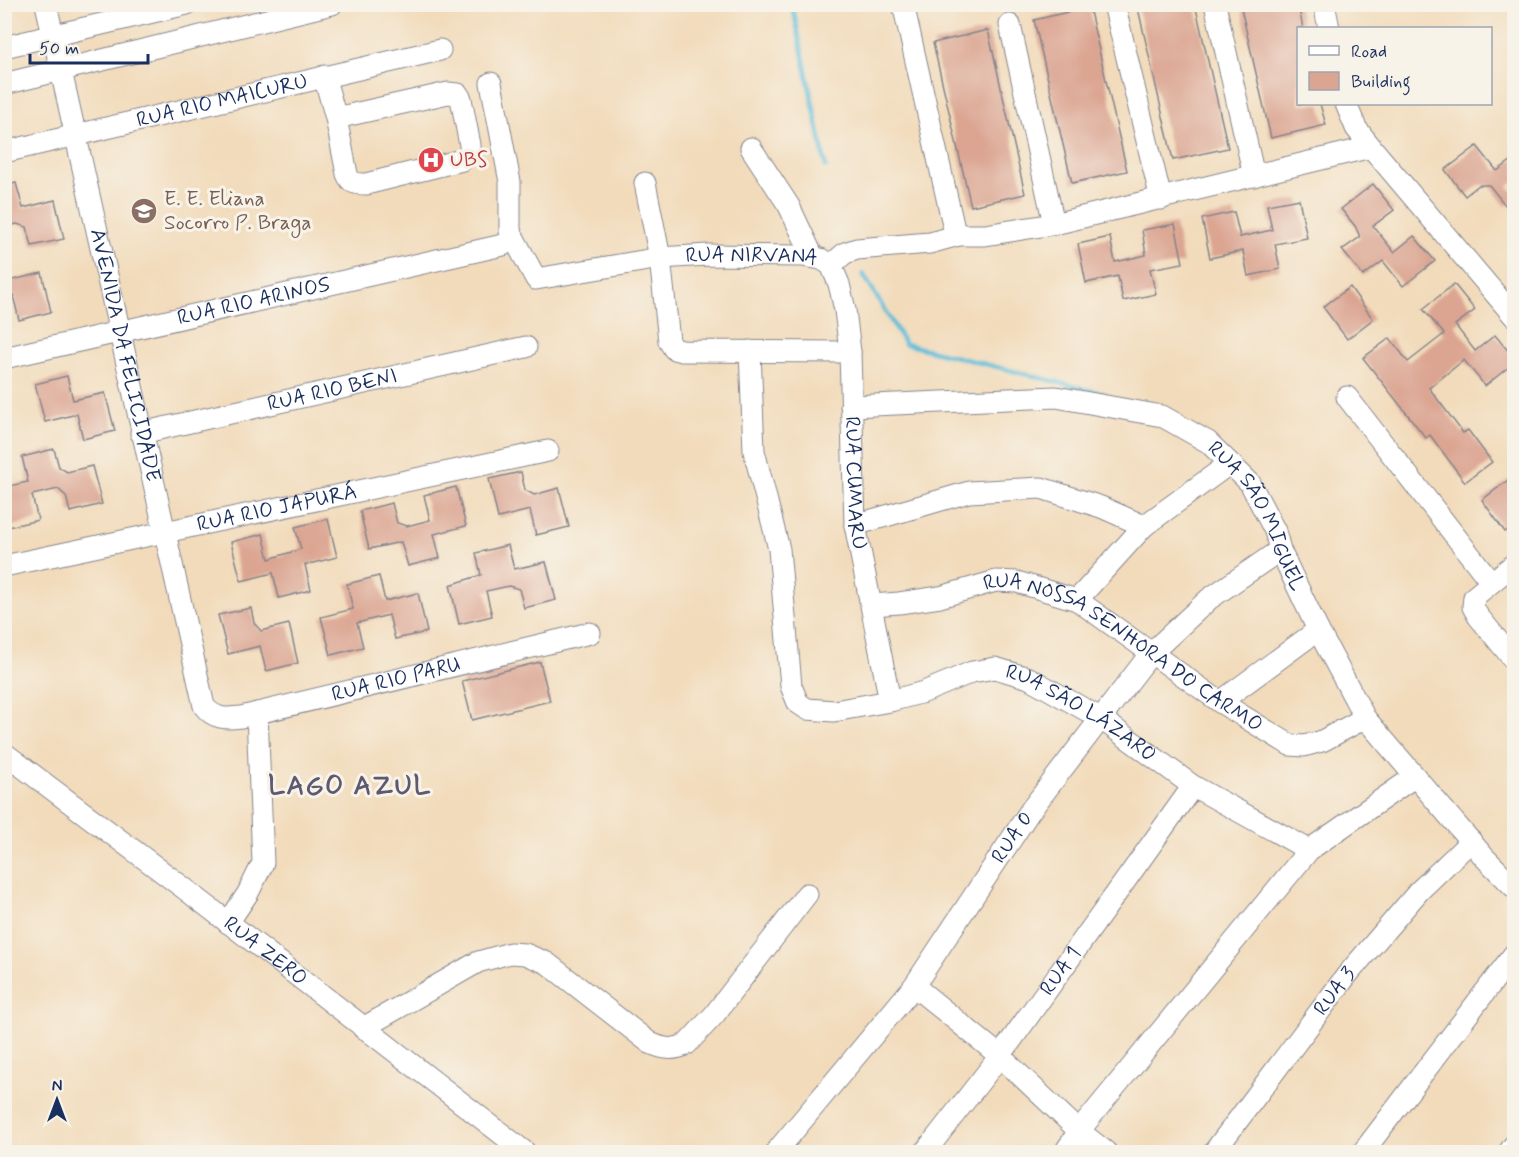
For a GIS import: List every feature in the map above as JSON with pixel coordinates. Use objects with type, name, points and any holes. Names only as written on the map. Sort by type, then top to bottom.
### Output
[{"type":"street","name":"AVENIDA DA FELICIDADE","points":[[46,4],[204,706]]},
{"type":"street","points":[[4,47],[187,4]]},
{"type":"street","points":[[4,84],[332,4]]},
{"type":"street","points":[[903,4],[954,229],[958,235]]},
{"type":"street","points":[[1114,4],[1161,199]]},
{"type":"street","points":[[1215,4],[1254,176]]},
{"type":"street","points":[[1324,4],[1329,27]]},
{"type":"street","points":[[1010,25],[1054,224]]},
{"type":"street","name":"RUA RIO MAICURU","points":[[4,152],[440,50]]},
{"type":"street","points":[[324,76],[336,118],[347,174],[349,180],[356,184],[366,184],[462,160],[470,154],[461,99],[458,94],[453,93],[336,118]]},
{"type":"street","name":"RUA NIRVANA","points":[[491,83],[510,182],[510,231],[536,279],[660,258],[775,254],[822,261],[857,249],[930,243],[958,235],[978,236],[1054,224],[1371,147]]},
{"type":"street","points":[[1346,105],[1356,128],[1371,147],[1515,316]]},
{"type":"street","name":"RUA CUMARU","points":[[751,148],[839,284],[850,352],[855,525],[890,701]]},
{"type":"street","points":[[645,183],[660,258],[669,341],[674,349],[682,351],[850,352]]},
{"type":"street","name":"RUA RIO ARINOS","points":[[4,358],[503,245]]},
{"type":"street","name":"RUA RIO BENI","points":[[141,433],[526,347]]},
{"type":"street","name":"RUA SÃO LÁZARO","points":[[750,351],[754,451],[778,549],[791,686],[798,703],[814,711],[834,711],[924,692],[972,672],[995,668],[1029,678],[1100,718],[1193,786],[1309,850]]},
{"type":"street","name":"RUA SÃO MIGUEL","points":[[851,406],[1056,397],[1162,416],[1208,442],[1250,483],[1275,531],[1280,550],[1318,630],[1365,718],[1414,777],[1515,887]]},
{"type":"street","points":[[1347,397],[1491,582]]},
{"type":"street","name":"RUA RIO JAPURÁ","points":[[4,566],[548,451]]},
{"type":"street","points":[[1077,600],[1144,526],[1229,464]]},
{"type":"street","points":[[855,525],[969,492],[1041,488],[1101,507],[1144,526]]},
{"type":"street","name":"RUA 0","points":[[776,1152],[914,986],[1030,811],[1087,740],[1100,718],[1151,653],[1209,599],[1280,550]]},
{"type":"street","points":[[1515,564],[1474,597],[1473,607],[1515,660]]},
{"type":"street","name":"RUA NOSSA SENHORA DO CARMO","points":[[872,605],[940,597],[996,581],[1017,582],[1077,600],[1220,702],[1290,745],[1304,746],[1322,741],[1365,718]]},
{"type":"street","points":[[1220,702],[1318,630]]},
{"type":"street","name":"RUA RIO PARU","points":[[204,706],[210,714],[227,719],[590,633]]},
{"type":"street","points":[[228,923],[248,893],[263,863],[257,713]]},
{"type":"street","name":"RUA ZERO","points":[[4,753],[525,1152]]},
{"type":"street","points":[[1065,1152],[1079,1131],[1309,850],[1414,777]]},
{"type":"street","name":"RUA 1","points":[[925,1152],[999,1056],[1193,786]]},
{"type":"street","name":"RUA 3","points":[[1214,1152],[1347,975],[1419,891],[1471,841]]},
{"type":"street","points":[[363,1028],[478,962],[510,953],[525,954],[547,963],[651,1043],[669,1049],[682,1047],[714,1015],[807,894]]},
{"type":"street","points":[[1363,1152],[1515,954]]},
{"type":"street","points":[[914,986],[999,1056],[1079,1131],[1106,1152]]},
{"type":"street","points":[[1509,1152],[1515,1144]]},
{"type":"building","points":[[1137,4],[1195,4],[1228,148],[1173,160]]},
{"type":"building","points":[[1240,4],[1298,4],[1303,27],[1297,27],[1297,105],[1320,105],[1326,125],[1271,138]]},
{"type":"building","points":[[1089,7],[1127,171],[1072,183],[1034,20]]},
{"type":"building","points":[[988,30],[1025,194],[971,206],[933,43]]},
{"type":"building","points":[[1477,146],[1497,171],[1515,158],[1515,182],[1508,186],[1515,194],[1515,200],[1506,206],[1489,185],[1479,185],[1465,196],[1445,170]]},
{"type":"building","points":[[16,183],[23,208],[55,200],[64,239],[32,246],[27,227],[17,224],[4,227],[4,186]]},
{"type":"building","points":[[1373,184],[1394,210],[1373,226],[1394,252],[1414,236],[1435,261],[1403,286],[1383,261],[1363,276],[1342,250],[1360,237],[1355,226],[1341,209]]},
{"type":"building","points":[[1299,199],[1307,238],[1275,244],[1280,269],[1248,276],[1243,251],[1210,258],[1202,219],[1234,212],[1240,237],[1272,230],[1267,205]]},
{"type":"building","points":[[1175,224],[1183,263],[1150,269],[1156,294],[1123,301],[1118,276],[1086,283],[1078,244],[1110,237],[1115,262],[1146,255],[1142,230]]},
{"type":"building","points":[[42,273],[51,312],[19,320],[13,295],[4,297],[4,282]]},
{"type":"building","points":[[1454,284],[1475,310],[1455,325],[1475,351],[1495,335],[1515,359],[1515,362],[1485,386],[1464,360],[1429,388],[1463,433],[1468,430],[1492,462],[1465,482],[1430,435],[1426,438],[1363,358],[1390,338],[1408,362],[1444,334],[1423,309]]},
{"type":"building","points":[[1350,287],[1373,319],[1347,339],[1323,307]]},
{"type":"building","points":[[67,376],[73,400],[105,393],[115,431],[83,439],[77,414],[45,422],[35,384]]},
{"type":"building","points":[[54,449],[59,467],[67,472],[92,466],[102,504],[70,512],[66,496],[58,489],[32,495],[38,520],[4,528],[4,487],[28,482],[22,457]]},
{"type":"building","points":[[521,472],[525,490],[534,495],[559,488],[569,527],[536,535],[530,510],[498,518],[489,479]]},
{"type":"building","points":[[1515,475],[1515,493],[1509,497],[1515,504],[1515,525],[1505,532],[1482,500]]},
{"type":"building","points":[[456,487],[466,526],[434,534],[440,558],[408,566],[401,542],[369,549],[360,511],[392,503],[397,523],[407,526],[430,520],[424,495]]},
{"type":"building","points":[[328,519],[337,557],[305,565],[311,590],[279,598],[273,573],[241,581],[231,542],[263,534],[269,559],[301,549],[295,527]]},
{"type":"building","points":[[508,545],[514,569],[546,562],[556,600],[524,608],[519,589],[509,586],[486,591],[492,616],[459,624],[450,585],[481,575],[476,553]]},
{"type":"building","points":[[379,576],[385,601],[418,593],[427,632],[395,639],[389,615],[357,623],[363,647],[331,655],[321,617],[353,609],[347,584]]},
{"type":"building","points":[[251,608],[254,623],[261,631],[289,624],[298,663],[266,671],[260,646],[228,654],[218,615]]},
{"type":"building","points":[[540,662],[550,701],[472,720],[462,681]]},
{"type":"waterway","points":[[789,4],[794,13],[826,167]]},
{"type":"waterway","points":[[863,274],[905,344],[1105,394]]},
{"type":"place","name":"UBS","points":[[431,160]]},
{"type":"place","name":"E. E. Eliana Socorro P. Braga","points":[[144,211]]},
{"type":"district","name":"LAGO AZUL","points":[[350,786]]}]
